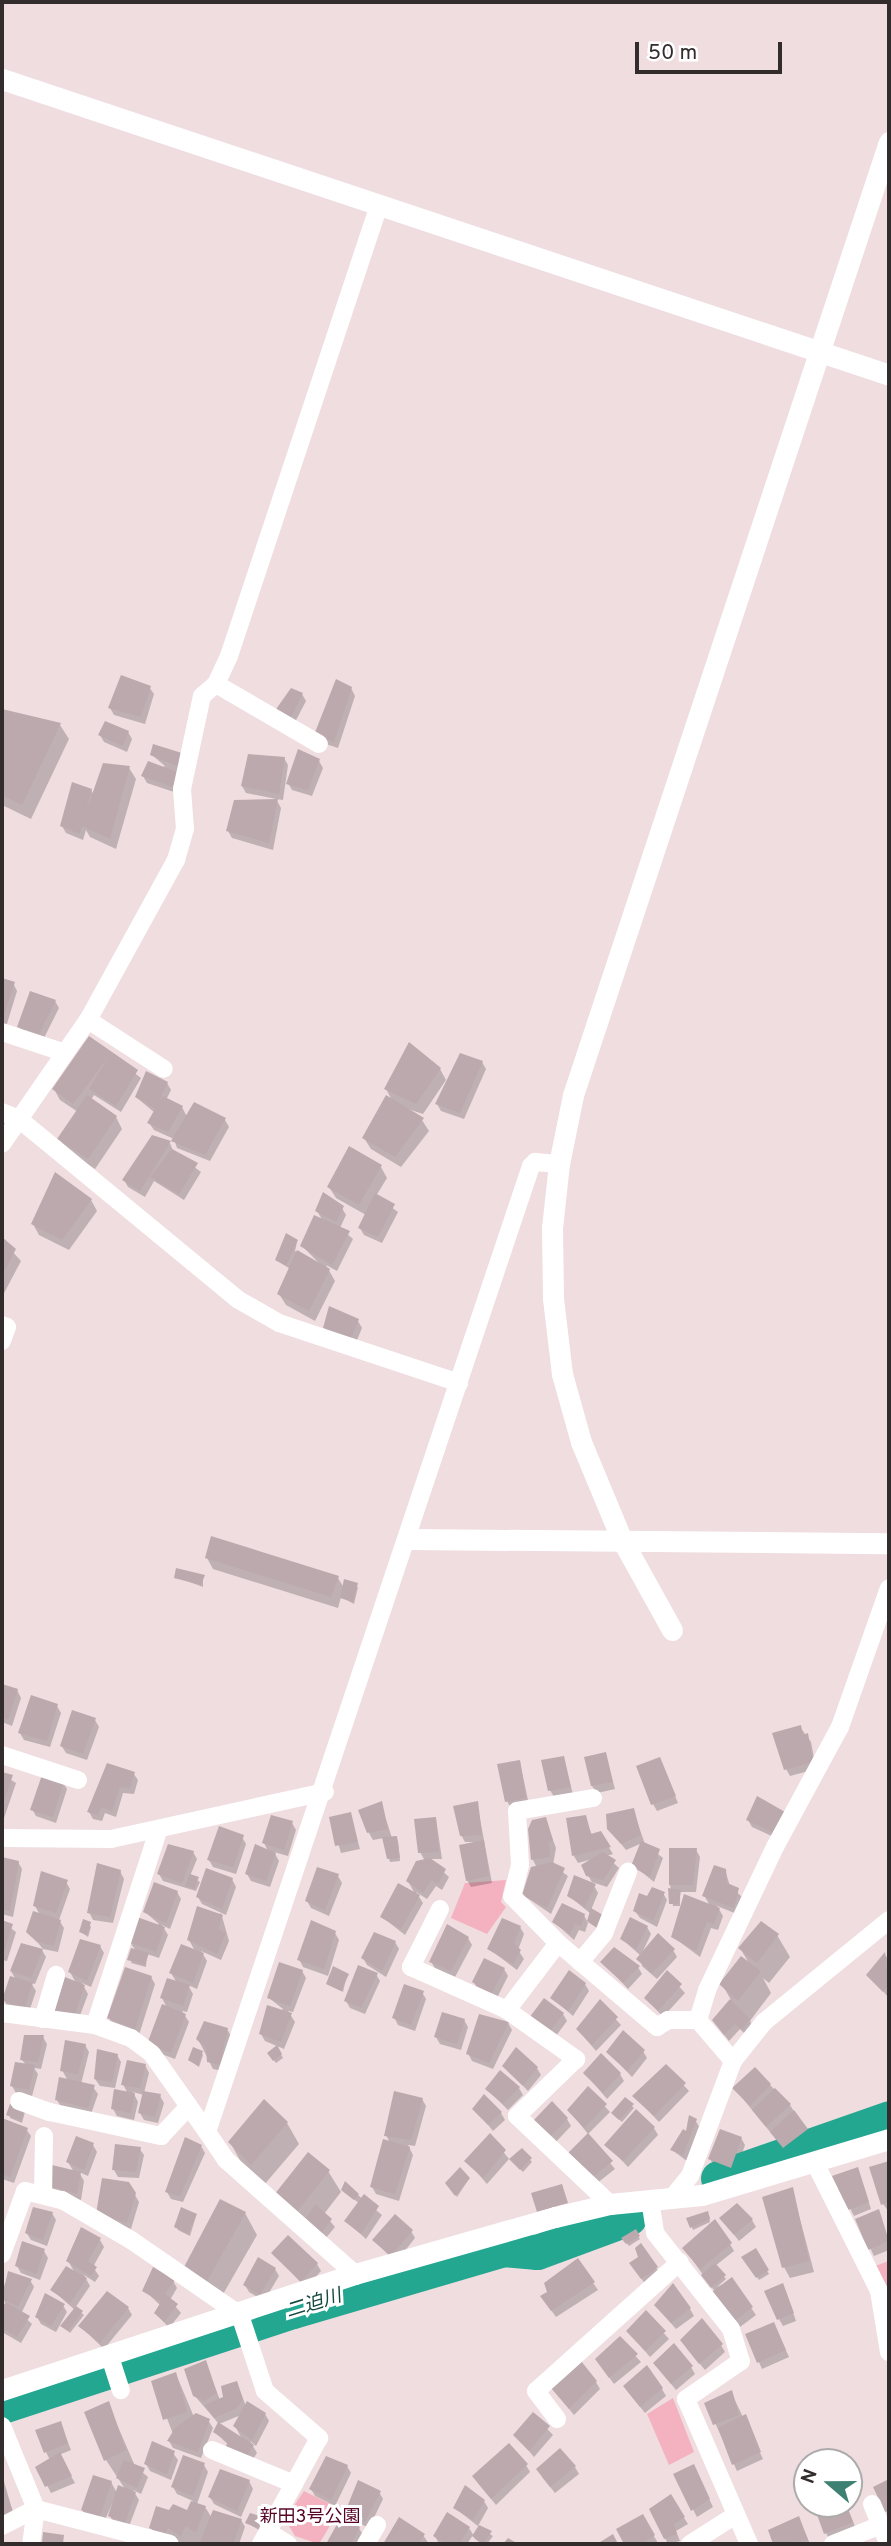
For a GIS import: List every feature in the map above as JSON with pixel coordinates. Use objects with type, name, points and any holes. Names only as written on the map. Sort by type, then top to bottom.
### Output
[{"type":"street","points":[[2,79],[889,375]]},
{"type":"street","points":[[672,1630],[621,1538],[581,1442],[562,1374],[552,1298],[552,1228],[559,1164],[573,1096],[889,142]]},
{"type":"street","points":[[2,1144],[88,1020],[176,860],[185,829],[182,789],[202,696],[216,684],[229,656],[378,206]]},
{"type":"street","points":[[216,684],[319,744]]},
{"type":"street","points":[[88,1020],[164,1069]]},
{"type":"street","points":[[2,1032],[65,1053]]},
{"type":"street","points":[[2,1112],[19,1119],[237,1298],[279,1323],[459,1383]]},
{"type":"street","points":[[207,2132],[325,1792],[531,1166],[559,1164]]},
{"type":"street","points":[[2,1325],[6,1327],[2,1341]]},
{"type":"street","points":[[409,1539],[621,1538],[889,1543]]},
{"type":"street","points":[[698,2020],[707,1990],[769,1859],[840,1727],[889,1588]]},
{"type":"street","points":[[2,1755],[78,1780]]},
{"type":"street","points":[[2,1839],[111,1839],[158,1831],[325,1792]]},
{"type":"street","points":[[593,1798],[517,1811],[520,1865],[512,1896],[558,1943],[657,2027],[668,2020],[698,2020],[733,2061]]},
{"type":"street","points":[[95,2025],[158,1831]]},
{"type":"street","points":[[580,1962],[604,1933],[628,1872]]},
{"type":"street","points":[[440,1909],[411,1967],[507,2010],[576,2059],[517,2116],[610,2204]]},
{"type":"street","points":[[671,2197],[690,2176],[733,2061],[764,2022],[889,1920]]},
{"type":"street","points":[[507,2010],[558,1943]]},
{"type":"street","points":[[43,2019],[56,1975]]},
{"type":"street","points":[[2,2013],[95,2025],[131,2038],[152,2054],[226,2160],[355,2274]]},
{"type":"street","points":[[19,2101],[50,2112],[161,2136],[189,2106]]},
{"type":"street","points":[[43,2195],[44,2136]]},
{"type":"street","points":[[2,2390],[110,2357],[243,2324],[355,2274],[610,2204],[702,2195],[889,2139]]},
{"type":"street","points":[[815,2163],[879,2291],[889,2352]]},
{"type":"street","points":[[2,2255],[25,2190],[62,2200],[131,2240],[243,2324],[265,2391],[319,2438],[265,2538],[288,2544]]},
{"type":"street","points":[[650,2200],[656,2233],[731,2329],[741,2361],[686,2399],[734,2516],[749,2544]]},
{"type":"street","points":[[557,2419],[536,2391],[680,2262]]},
{"type":"street","points":[[110,2357],[121,2390]]},
{"type":"street","points":[[2,2426],[36,2510],[31,2544]]},
{"type":"street","points":[[212,2450],[294,2484]]},
{"type":"street","points":[[872,2504],[888,2543]]},
{"type":"street","points":[[2,2526],[36,2510],[170,2544]]},
{"type":"street","points":[[690,2544],[734,2516]]},
{"type":"street","points":[[366,2544],[377,2525]]},
{"type":"street","points":[[833,2544],[881,2525]]},
{"type":"green space","points":[[506,1880],[501,1902],[506,1907],[487,1934],[451,1918],[465,1883]]},
{"type":"green space","points":[[889,2261],[889,2300],[875,2266]]},
{"type":"green space","points":[[673,2398],[694,2452],[669,2465],[647,2414]]},
{"type":"green space","name":"新田3号公園","points":[[304,2491],[340,2509],[319,2544],[295,2536],[285,2519]]},
{"type":"building","points":[[121,675],[151,686],[141,717],[108,708]]},
{"type":"building","points":[[336,679],[352,687],[334,742],[314,735]]},
{"type":"building","points":[[291,688],[303,693],[288,723],[274,712]]},
{"type":"building","points":[[2,709],[61,723],[22,805],[2,795]]},
{"type":"building","points":[[105,721],[129,731],[123,746],[98,735]]},
{"type":"building","points":[[153,744],[185,754],[182,768],[150,755]]},
{"type":"building","points":[[298,749],[320,759],[308,790],[286,784]]},
{"type":"building","points":[[248,754],[285,757],[279,794],[241,786]]},
{"type":"building","points":[[148,761],[180,773],[173,787],[141,776]]},
{"type":"building","points":[[103,763],[130,766],[110,839],[82,826],[80,834],[60,826],[72,782],[92,789],[85,815]]},
{"type":"building","points":[[278,799],[269,843],[226,831],[234,800]]},
{"type":"building","points":[[2,978],[15,982],[2,1020]]},
{"type":"building","points":[[30,991],[56,1000],[39,1034],[17,1027]]},
{"type":"building","points":[[89,1036],[138,1070],[116,1106],[89,1089],[109,1056],[73,1104],[52,1089]]},
{"type":"building","points":[[409,1042],[441,1068],[416,1104],[384,1089]]},
{"type":"building","points":[[460,1053],[483,1061],[460,1113],[435,1104]]},
{"type":"building","points":[[146,1071],[168,1082],[158,1103],[163,1096],[183,1106],[168,1132],[147,1123],[155,1109],[135,1097]]},
{"type":"building","points":[[87,1095],[117,1116],[88,1159],[57,1139]]},
{"type":"building","points":[[386,1095],[424,1118],[395,1157],[362,1138]]},
{"type":"building","points":[[194,1102],[226,1118],[205,1155],[171,1141]]},
{"type":"building","points":[[152,1135],[171,1141],[140,1191],[122,1180]]},
{"type":"building","points":[[349,1146],[382,1165],[359,1205],[327,1187]]},
{"type":"building","points":[[172,1149],[198,1163],[179,1194],[150,1177]]},
{"type":"building","points":[[55,1172],[92,1199],[62,1240],[31,1224]]},
{"type":"building","points":[[323,1192],[344,1206],[336,1222],[315,1211]]},
{"type":"building","points":[[375,1193],[395,1204],[378,1237],[358,1228]]},
{"type":"building","points":[[314,1215],[350,1231],[332,1265],[300,1246]]},
{"type":"building","points":[[286,1233],[298,1240],[286,1266],[275,1260]]},
{"type":"building","points":[[2,1237],[16,1249],[2,1275]]},
{"type":"building","points":[[297,1250],[330,1269],[309,1311],[277,1294]]},
{"type":"building","points":[[329,1306],[359,1319],[351,1339],[323,1328]]},
{"type":"building","points":[[211,1536],[339,1576],[331,1597],[205,1558]]},
{"type":"building","points":[[176,1568],[205,1575],[201,1585],[174,1578]]},
{"type":"building","points":[[344,1579],[358,1583],[353,1602],[340,1598]]},
{"type":"building","points":[[2,1684],[18,1689],[8,1720],[2,1717]]},
{"type":"building","points":[[31,1695],[58,1704],[47,1741],[18,1733]]},
{"type":"building","points":[[72,1710],[96,1718],[83,1754],[60,1746]]},
{"type":"building","points":[[801,1725],[803,1735],[808,1733],[813,1762],[784,1770],[772,1733]]},
{"type":"building","points":[[606,1752],[613,1782],[591,1786],[584,1757]]},
{"type":"building","points":[[564,1756],[571,1787],[548,1791],[541,1760]]},
{"type":"building","points":[[660,1757],[676,1796],[651,1805],[636,1766]]},
{"type":"building","points":[[520,1760],[526,1798],[505,1802],[497,1764]]},
{"type":"building","points":[[107,1763],[135,1772],[130,1788],[120,1787],[112,1811],[101,1807],[98,1815],[87,1812]]},
{"type":"building","points":[[2,1772],[13,1775],[2,1806]]},
{"type":"building","points":[[43,1772],[64,1780],[53,1817],[30,1810]]},
{"type":"building","points":[[757,1796],[785,1812],[774,1833],[746,1820]]},
{"type":"building","points":[[382,1801],[388,1829],[367,1833],[358,1810]]},
{"type":"building","points":[[478,1801],[482,1835],[460,1836],[453,1806]]},
{"type":"building","points":[[634,1808],[641,1835],[621,1844],[607,1829],[606,1814]]},
{"type":"building","points":[[351,1812],[358,1842],[335,1846],[329,1817]]},
{"type":"building","points":[[271,1815],[293,1821],[284,1850],[262,1843]]},
{"type":"building","points":[[586,1815],[591,1834],[601,1831],[611,1847],[572,1856],[566,1818]]},
{"type":"building","points":[[436,1817],[439,1852],[418,1853],[414,1819]]},
{"type":"building","points":[[546,1817],[553,1840],[549,1843],[550,1857],[531,1860],[528,1829],[532,1820]]},
{"type":"building","points":[[219,1826],[244,1835],[233,1867],[207,1860]]},
{"type":"building","points":[[397,1836],[400,1858],[387,1859],[382,1837]]},
{"type":"building","points":[[484,1840],[489,1876],[466,1881],[459,1845]]},
{"type":"building","points":[[641,1841],[660,1849],[650,1877],[631,1866]]},
{"type":"building","points":[[168,1844],[194,1851],[182,1883],[157,1874]]},
{"type":"building","points":[[255,1844],[276,1853],[266,1881],[245,1874]]},
{"type":"building","points":[[669,1848],[697,1848],[693,1885],[669,1885]]},
{"type":"building","points":[[603,1852],[616,1860],[603,1880],[586,1876],[581,1865]]},
{"type":"building","points":[[2,1857],[19,1861],[10,1911],[2,1909]]},
{"type":"building","points":[[430,1858],[446,1869],[438,1884],[431,1880],[423,1893],[406,1881],[416,1861]]},
{"type":"building","points":[[552,1862],[565,1868],[547,1908],[522,1895],[531,1867]]},
{"type":"building","points":[[97,1863],[121,1870],[110,1917],[87,1913]]},
{"type":"building","points":[[714,1865],[726,1869],[727,1883],[739,1888],[734,1908],[702,1896]]},
{"type":"building","points":[[317,1867],[339,1874],[325,1910],[305,1901]]},
{"type":"building","points":[[206,1868],[233,1878],[222,1909],[196,1897]]},
{"type":"building","points":[[41,1871],[68,1880],[56,1913],[33,1906]]},
{"type":"building","points":[[190,1874],[199,1877],[194,1889],[185,1886]]},
{"type":"building","points":[[574,1875],[596,1884],[585,1907],[567,1896]]},
{"type":"building","points":[[154,1882],[178,1891],[166,1923],[143,1912]]},
{"type":"building","points":[[398,1883],[420,1895],[401,1929],[380,1917]]},
{"type":"building","points":[[652,1887],[665,1892],[653,1921],[633,1911],[639,1893],[647,1896]]},
{"type":"building","points":[[668,1888],[681,1890],[679,1904],[669,1904]]},
{"type":"building","points":[[684,1894],[720,1908],[714,1924],[707,1922],[696,1951],[671,1937]]},
{"type":"building","points":[[562,1903],[585,1914],[581,1926],[575,1924],[570,1934],[552,1922]]},
{"type":"building","points":[[197,1906],[223,1915],[218,1929],[226,1933],[217,1954],[187,1940]]},
{"type":"building","points":[[591,1908],[603,1915],[597,1928],[587,1921]]},
{"type":"building","points":[[33,1911],[61,1920],[54,1946],[37,1942],[26,1932]]},
{"type":"building","points":[[137,1917],[165,1927],[156,1952],[129,1942]]},
{"type":"building","points":[[630,1917],[648,1926],[636,1949],[620,1939]]},
{"type":"building","points":[[502,1918],[521,1926],[514,1943],[521,1950],[513,1964],[487,1949]]},
{"type":"building","points":[[83,1919],[91,1922],[87,1935],[79,1932]]},
{"type":"building","points":[[2,1920],[13,1924],[2,1958]]},
{"type":"building","points":[[311,1920],[336,1931],[324,1969],[297,1960]]},
{"type":"building","points":[[761,1921],[779,1934],[757,1963],[738,1948]]},
{"type":"building","points":[[447,1924],[469,1937],[451,1971],[429,1962]]},
{"type":"building","points":[[374,1932],[396,1941],[382,1971],[361,1958]]},
{"type":"building","points":[[658,1933],[675,1949],[652,1973],[636,1959]]},
{"type":"building","points":[[80,1939],[101,1945],[87,1981],[68,1972]]},
{"type":"building","points":[[21,1943],[43,1949],[31,1978],[10,1971]]},
{"type":"building","points":[[181,1944],[204,1953],[193,1983],[169,1973]]},
{"type":"building","points":[[614,1947],[640,1966],[623,1983],[600,1962]]},
{"type":"building","points":[[131,1948],[149,1953],[145,1965],[127,1960]]},
{"type":"building","points":[[885,1952],[889,1985],[883,1992],[866,1975]]},
{"type":"building","points":[[741,1956],[761,1971],[738,2001],[719,1984]]},
{"type":"building","points":[[484,1958],[505,1968],[491,1994],[472,1982]]},
{"type":"building","points":[[279,1962],[303,1970],[290,2006],[267,1998]]},
{"type":"building","points":[[358,1965],[378,1973],[361,2008],[344,2001]]},
{"type":"building","points":[[333,1966],[349,1974],[341,1991],[326,1984]]},
{"type":"building","points":[[125,1967],[152,1976],[135,2029],[107,2018]]},
{"type":"building","points":[[569,1970],[586,1983],[568,2011],[550,1998]]},
{"type":"building","points":[[667,1970],[682,1984],[658,2011],[644,1998]]},
{"type":"building","points":[[10,1976],[33,1983],[24,2009],[2,2000]]},
{"type":"building","points":[[65,1977],[85,1985],[75,2014],[54,2012]]},
{"type":"building","points":[[167,1978],[190,1985],[183,2006],[160,1998]]},
{"type":"building","points":[[404,1984],[424,1991],[411,2025],[392,2018]]},
{"type":"building","points":[[544,1998],[564,2013],[548,2034],[529,2018]]},
{"type":"building","points":[[600,1999],[618,2017],[592,2045],[576,2029]]},
{"type":"building","points":[[730,1999],[750,2019],[742,2030],[735,2024],[724,2035],[712,2020]]},
{"type":"building","points":[[162,2004],[186,2014],[171,2053],[147,2044]]},
{"type":"building","points":[[267,2005],[292,2013],[281,2042],[259,2034]]},
{"type":"building","points":[[442,2012],[465,2019],[457,2044],[434,2037]]},
{"type":"building","points":[[479,2014],[509,2022],[489,2063],[466,2054]]},
{"type":"building","points":[[204,2021],[228,2028],[220,2065],[207,2062],[206,2048],[196,2039]]},
{"type":"building","points":[[623,2030],[645,2050],[627,2071],[606,2052]]},
{"type":"building","points":[[24,2035],[44,2035],[38,2062],[20,2060]]},
{"type":"building","points":[[65,2040],[86,2044],[78,2074],[60,2071]]},
{"type":"building","points":[[277,2045],[282,2054],[273,2061],[267,2053]]},
{"type":"building","points":[[193,2047],[203,2051],[198,2066],[188,2060]]},
{"type":"building","points":[[516,2047],[538,2067],[523,2086],[502,2066]]},
{"type":"building","points":[[97,2049],[118,2054],[112,2082],[94,2079]]},
{"type":"building","points":[[601,2053],[621,2073],[603,2093],[583,2073]]},
{"type":"building","points":[[127,2060],[146,2064],[140,2088],[121,2085]]},
{"type":"building","points":[[15,2062],[35,2065],[29,2090],[10,2086]]},
{"type":"building","points":[[666,2064],[686,2083],[654,2116],[632,2096]]},
{"type":"building","points":[[755,2067],[771,2084],[750,2106],[732,2088]]},
{"type":"building","points":[[500,2070],[520,2087],[503,2104],[485,2089]]},
{"type":"building","points":[[59,2077],[95,2085],[88,2108],[55,2100]]},
{"type":"building","points":[[588,2086],[607,2104],[584,2128],[567,2110]]},
{"type":"building","points":[[775,2088],[791,2104],[766,2127],[752,2110]]},
{"type":"building","points":[[114,2089],[135,2093],[131,2113],[111,2109]]},
{"type":"building","points":[[143,2091],[161,2094],[155,2117],[138,2113]]},
{"type":"building","points":[[394,2091],[423,2098],[411,2140],[384,2136]]},
{"type":"building","points":[[484,2094],[502,2112],[488,2125],[472,2109]]},
{"type":"building","points":[[625,2097],[634,2104],[619,2120],[611,2113]]},
{"type":"building","points":[[264,2099],[288,2122],[251,2165],[228,2142]]},
{"type":"building","points":[[552,2101],[568,2118],[550,2137],[533,2121]]},
{"type":"building","points":[[10,2104],[25,2108],[21,2121],[6,2115]]},
{"type":"building","points":[[636,2109],[655,2127],[623,2161],[604,2145]]},
{"type":"building","points":[[794,2110],[808,2129],[783,2148],[770,2132]]},
{"type":"building","points":[[689,2115],[697,2119],[683,2155],[670,2150],[683,2129],[686,2131]]},
{"type":"building","points":[[2,2118],[28,2128],[10,2177],[2,2174]]},
{"type":"building","points":[[720,2129],[742,2137],[731,2168],[708,2159]]},
{"type":"building","points":[[490,2133],[506,2150],[483,2178],[464,2161]]},
{"type":"building","points":[[588,2133],[613,2161],[591,2178],[567,2154]]},
{"type":"building","points":[[76,2136],[94,2143],[84,2170],[66,2162]]},
{"type":"building","points":[[185,2137],[202,2145],[180,2196],[165,2192]]},
{"type":"building","points":[[383,2139],[410,2147],[395,2194],[370,2187]]},
{"type":"building","points":[[115,2144],[141,2147],[136,2172],[112,2170]]},
{"type":"building","points":[[522,2148],[532,2158],[520,2170],[509,2159]]},
{"type":"building","points":[[308,2152],[330,2170],[295,2214],[274,2195]]},
{"type":"building","points":[[889,2161],[889,2202],[881,2205],[869,2167]]},
{"type":"building","points":[[52,2165],[81,2172],[77,2194],[49,2186]]},
{"type":"building","points":[[460,2167],[470,2178],[455,2196],[445,2183]]},
{"type":"building","points":[[858,2167],[869,2202],[848,2210],[832,2176]]},
{"type":"building","points":[[102,2178],[129,2182],[136,2193],[127,2223],[96,2214]]},
{"type":"building","points":[[345,2181],[359,2194],[354,2200],[341,2190]]},
{"type":"building","points":[[562,2184],[568,2203],[537,2212],[531,2193]]},
{"type":"building","points":[[793,2187],[809,2261],[782,2268],[762,2197]]},
{"type":"building","points":[[364,2194],[379,2206],[361,2234],[344,2221]]},
{"type":"building","points":[[220,2199],[246,2212],[206,2283],[184,2267]]},
{"type":"building","points":[[737,2203],[753,2219],[734,2235],[719,2218]]},
{"type":"building","points":[[315,2204],[332,2219],[321,2233],[305,2220]]},
{"type":"building","points":[[33,2207],[53,2212],[43,2240],[25,2233]]},
{"type":"building","points":[[181,2207],[197,2214],[188,2234],[174,2227]]},
{"type":"building","points":[[879,2209],[889,2241],[868,2250],[855,2219]]},
{"type":"building","points":[[708,2211],[710,2219],[690,2228],[686,2218]]},
{"type":"building","points":[[395,2214],[413,2230],[391,2256],[372,2240]]},
{"type":"building","points":[[715,2219],[732,2243],[700,2269],[682,2248]]},
{"type":"building","points":[[81,2227],[101,2238],[88,2261],[97,2267],[91,2276],[66,2261]]},
{"type":"building","points":[[636,2229],[640,2236],[626,2244],[621,2238]]},
{"type":"building","points":[[288,2235],[318,2263],[301,2282],[271,2253]]},
{"type":"building","points":[[22,2241],[45,2249],[36,2274],[15,2266]]},
{"type":"building","points":[[641,2243],[658,2267],[641,2279],[629,2263],[638,2257],[635,2248]]},
{"type":"building","points":[[756,2248],[769,2270],[756,2278],[741,2257]]},
{"type":"building","points":[[258,2257],[276,2268],[260,2295],[243,2285]]},
{"type":"building","points":[[578,2258],[595,2282],[551,2311],[540,2296],[547,2292],[544,2283]]},
{"type":"building","points":[[715,2263],[726,2275],[711,2288],[701,2275]]},
{"type":"building","points":[[66,2266],[87,2278],[70,2303],[50,2290]]},
{"type":"building","points":[[153,2267],[175,2280],[165,2294],[178,2304],[164,2322],[154,2313],[161,2302],[142,2291]]},
{"type":"building","points":[[8,2271],[32,2279],[18,2306],[2,2299]]},
{"type":"building","points":[[732,2277],[753,2307],[734,2321],[712,2292]]},
{"type":"building","points":[[673,2283],[691,2308],[671,2323],[654,2305]]},
{"type":"building","points":[[783,2283],[794,2313],[777,2320],[764,2291]]},
{"type":"building","points":[[107,2291],[129,2307],[100,2343],[78,2326]]},
{"type":"building","points":[[45,2293],[65,2304],[51,2326],[35,2317]]},
{"type":"building","points":[[7,2303],[30,2316],[17,2337],[2,2328],[2,2305]]},
{"type":"building","points":[[76,2306],[83,2311],[68,2331],[60,2326]]},
{"type":"building","points":[[646,2310],[666,2331],[645,2351],[626,2331]]},
{"type":"building","points":[[702,2318],[723,2344],[699,2364],[680,2340]]},
{"type":"building","points":[[774,2322],[786,2350],[757,2363],[745,2334]]},
{"type":"building","points":[[620,2336],[638,2354],[609,2378],[595,2359]]},
{"type":"building","points":[[674,2343],[693,2366],[671,2384],[653,2363]]},
{"type":"building","points":[[206,2360],[217,2393],[204,2401],[193,2396],[184,2369]]},
{"type":"building","points":[[581,2361],[597,2381],[569,2409],[551,2388]]},
{"type":"building","points":[[647,2365],[663,2388],[640,2407],[623,2386]]},
{"type":"building","points":[[176,2372],[187,2412],[163,2420],[151,2381]]},
{"type":"building","points":[[237,2381],[243,2399],[237,2408],[214,2418],[205,2405],[223,2397],[221,2386]]},
{"type":"building","points":[[732,2390],[739,2415],[713,2425],[704,2403]]},
{"type":"building","points":[[109,2401],[126,2450],[104,2461],[84,2412]]},
{"type":"building","points":[[247,2401],[266,2413],[252,2440],[233,2426]]},
{"type":"building","points":[[533,2412],[550,2426],[529,2451],[513,2435]]},
{"type":"building","points":[[196,2413],[210,2419],[198,2452],[167,2441],[175,2428]]},
{"type":"building","points":[[746,2414],[761,2452],[732,2465],[718,2428]]},
{"type":"building","points":[[61,2421],[68,2443],[44,2453],[35,2430]]},
{"type":"building","points":[[218,2422],[254,2445],[245,2459],[225,2448],[228,2442],[213,2432]]},
{"type":"building","points":[[152,2441],[175,2451],[167,2474],[144,2464]]},
{"type":"building","points":[[509,2443],[528,2464],[491,2499],[472,2476]]},
{"type":"building","points":[[560,2448],[576,2466],[550,2487],[536,2469]]},
{"type":"building","points":[[60,2452],[72,2476],[45,2487],[35,2467]]},
{"type":"building","points":[[183,2455],[205,2463],[193,2496],[171,2487]]},
{"type":"building","points":[[326,2456],[348,2465],[331,2500],[309,2489]]},
{"type":"building","points":[[124,2460],[145,2468],[137,2488],[116,2478]]},
{"type":"building","points":[[694,2464],[710,2499],[691,2511],[673,2474]]},
{"type":"building","points":[[220,2469],[250,2480],[237,2511],[208,2497]]},
{"type":"building","points":[[93,2475],[112,2481],[100,2516],[81,2510]]},
{"type":"building","points":[[2,2479],[13,2512],[2,2517]]},
{"type":"building","points":[[889,2479],[889,2511],[885,2512],[873,2487]]},
{"type":"building","points":[[358,2480],[381,2491],[365,2522],[345,2512]]},
{"type":"building","points":[[118,2485],[136,2492],[125,2523],[108,2516]]},
{"type":"building","points":[[465,2485],[485,2500],[473,2520],[453,2508]]},
{"type":"building","points":[[671,2494],[685,2517],[674,2524],[677,2534],[664,2539],[649,2509]]},
{"type":"building","points":[[191,2501],[206,2506],[196,2533],[186,2526],[181,2536],[168,2528],[164,2535],[149,2528],[156,2506],[169,2510],[173,2504],[187,2510]]},
{"type":"building","points":[[213,2510],[242,2519],[233,2544],[200,2542]]},
{"type":"building","points":[[447,2512],[470,2527],[459,2544],[446,2544],[433,2536]]},
{"type":"building","points":[[250,2513],[263,2517],[258,2528],[245,2523]]},
{"type":"building","points":[[643,2514],[655,2535],[642,2544],[624,2544],[616,2529]]},
{"type":"building","points":[[341,2517],[360,2527],[351,2544],[326,2544]]},
{"type":"building","points":[[399,2517],[425,2534],[418,2544],[383,2544]]},
{"type":"building","points":[[800,2518],[808,2540],[773,2544],[768,2530]]},
{"type":"building","points":[[818,2518],[851,2518],[853,2522],[824,2534]]},
{"type":"building","points":[[479,2525],[492,2531],[483,2544],[472,2536]]},
{"type":"building","points":[[43,2532],[64,2535],[63,2544],[42,2544]]},
{"type":"building","points":[[613,2534],[618,2544],[597,2544]]},
{"type":"building","points":[[508,2538],[518,2544],[503,2544]]},
{"type":"waterway","name":"二迫川","points":[[718,2178],[889,2118]]},
{"type":"waterway","name":"二迫川","points":[[2,2406],[293,2311],[503,2249],[537,2252],[629,2218]]}]
